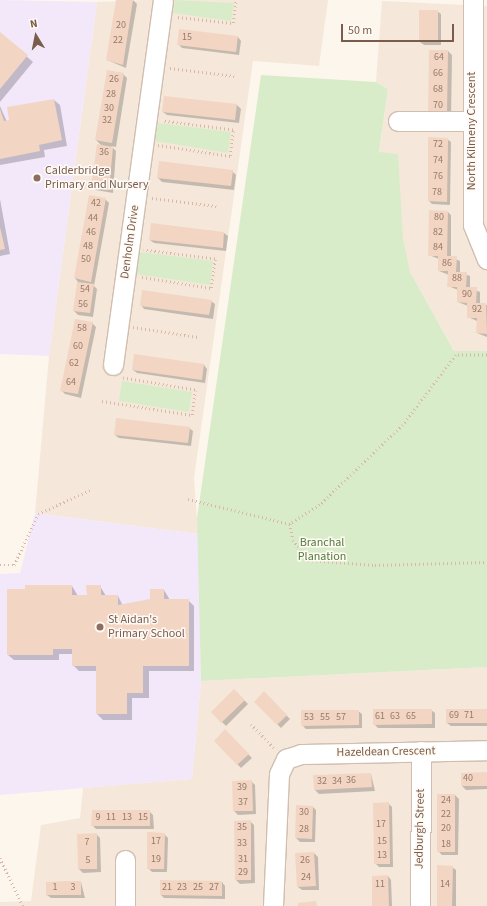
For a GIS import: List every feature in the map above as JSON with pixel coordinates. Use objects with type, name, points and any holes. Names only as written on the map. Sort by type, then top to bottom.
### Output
[{"type":"street","name":"North Kilmeny Crescent","points":[[473,0],[479,84],[471,121],[473,225],[487,260]]},
{"type":"street","name":"Denholm Drive","points":[[114,371],[118,325],[161,7]]},
{"type":"street","points":[[398,121],[471,121]]},
{"type":"street","name":"Hazeldean Crescent","points":[[286,759],[300,754],[487,750]]},
{"type":"street","name":"Jedburgh Street","points":[[420,906],[421,751]]},
{"type":"street","points":[[273,906],[279,774],[286,759]]},
{"type":"street","points":[[125,860],[125,906]]},
{"type":"path","points":[[161,7],[233,23],[236,0]]},
{"type":"path","points":[[154,66],[235,76]]},
{"type":"path","points":[[143,143],[230,156],[233,130],[146,119]]},
{"type":"path","points":[[136,196],[217,206]]},
{"type":"path","points":[[126,274],[211,288],[215,259],[129,248]]},
{"type":"path","points":[[118,325],[198,337]]},
{"type":"path","points":[[188,499],[290,524],[320,505],[404,425],[456,355],[487,355]]},
{"type":"path","points":[[102,401],[192,415],[195,390],[114,371]]},
{"type":"path","points":[[0,565],[14,565],[38,514],[92,489]]},
{"type":"path","points":[[290,524],[293,540],[308,560],[375,565],[487,562]]},
{"type":"path","points":[[251,724],[286,759]]},
{"type":"path","points":[[0,858],[23,906]]},
{"type":"shaded area","name":"Calderbridge Primary and Nursery","points":[[0,0],[97,2],[49,356],[0,354]]},
{"type":"shaded area","points":[[144,0],[328,0],[319,66],[253,61],[194,478],[198,534],[35,513],[49,356],[97,2]]},
{"type":"shaded area","points":[[382,1],[487,6],[487,351],[454,351],[410,272],[379,153],[388,89],[376,82]]},
{"type":"shaded area","name":"St Aidan's Primary School","points":[[35,513],[198,534],[201,681],[192,779],[0,795],[0,574],[20,573]]},
{"type":"shaded area","points":[[487,667],[487,906],[0,906],[0,902],[31,901],[41,825],[80,818],[83,788],[192,779],[201,681]]},
{"type":"green space","points":[[175,0],[234,3],[231,21],[173,13]]},
{"type":"green space","name":"Branchal Planation","points":[[261,75],[376,82],[388,89],[379,152],[398,154],[403,239],[410,272],[454,351],[487,351],[487,667],[201,681],[197,518]]},
{"type":"green space","points":[[158,123],[231,132],[228,153],[155,141]]},
{"type":"green space","points":[[140,252],[213,261],[210,285],[136,274]]},
{"type":"green space","points":[[122,381],[192,392],[189,412],[119,401]]},
{"type":"building","points":[[116,0],[133,0],[123,65],[106,60]]},
{"type":"building","points":[[419,10],[438,10],[438,42],[419,42]]},
{"type":"building","points":[[179,29],[238,36],[236,52],[177,45]]},
{"type":"building","points":[[0,32],[28,55],[0,89]]},
{"type":"building","points":[[429,50],[448,50],[447,114],[428,114]]},
{"type":"building","points":[[107,70],[124,73],[112,143],[95,140]]},
{"type":"building","points":[[164,96],[237,104],[235,120],[162,112]]},
{"type":"building","points":[[54,99],[62,140],[39,145],[40,151],[0,159],[0,109],[4,121],[9,120],[7,107]]},
{"type":"building","points":[[428,137],[448,138],[447,202],[428,201]]},
{"type":"building","points":[[97,144],[113,147],[109,190],[91,187]]},
{"type":"building","points":[[159,161],[233,170],[231,186],[157,178]]},
{"type":"building","points":[[89,195],[106,198],[91,282],[74,278]]},
{"type":"building","points":[[429,210],[448,211],[447,256],[457,256],[456,272],[467,272],[466,287],[477,287],[476,303],[486,303],[487,334],[476,333],[477,318],[467,318],[467,303],[457,302],[457,287],[447,287],[448,271],[438,271],[438,256],[428,256]]},
{"type":"building","points":[[151,223],[224,232],[223,248],[149,240]]},
{"type":"building","points":[[0,227],[5,249],[0,250]]},
{"type":"building","points":[[77,282],[94,284],[90,313],[73,311]]},
{"type":"building","points":[[142,290],[212,300],[209,315],[140,306]]},
{"type":"building","points":[[75,319],[93,322],[78,394],[60,391]]},
{"type":"building","points":[[134,354],[204,364],[202,380],[132,370]]},
{"type":"building","points":[[116,418],[190,427],[188,443],[114,435]]},
{"type":"building","points":[[25,585],[72,585],[72,595],[87,595],[86,585],[101,585],[101,595],[118,595],[118,605],[150,599],[150,589],[164,589],[164,599],[189,599],[189,666],[143,666],[143,693],[127,693],[127,714],[96,714],[96,666],[72,666],[72,649],[53,649],[53,655],[7,655],[7,589],[25,589]]},
{"type":"building","points":[[234,689],[245,700],[221,723],[211,712]]},
{"type":"building","points":[[264,691],[287,715],[277,725],[254,702]]},
{"type":"building","points":[[373,709],[432,709],[432,724],[373,725]]},
{"type":"building","points":[[446,709],[487,709],[487,723],[446,723]]},
{"type":"building","points":[[301,710],[359,710],[359,725],[301,726]]},
{"type":"building","points":[[225,729],[249,754],[237,765],[214,741]]},
{"type":"building","points":[[487,772],[487,786],[461,786],[461,773]]},
{"type":"building","points":[[371,773],[372,787],[314,790],[313,775]]},
{"type":"building","points":[[252,780],[253,811],[233,811],[232,781]]},
{"type":"building","points":[[437,794],[455,794],[455,852],[437,852]]},
{"type":"building","points":[[389,802],[390,864],[374,864],[373,803]]},
{"type":"building","points":[[296,805],[313,806],[312,839],[295,838]]},
{"type":"building","points":[[92,810],[150,810],[150,826],[91,826]]},
{"type":"building","points":[[251,820],[251,880],[235,880],[234,821]]},
{"type":"building","points":[[147,832],[165,833],[164,869],[147,869]]},
{"type":"building","points":[[97,833],[97,869],[78,869],[77,834]]},
{"type":"building","points":[[314,852],[316,886],[297,887],[295,853]]},
{"type":"building","points":[[437,865],[453,866],[452,906],[437,906]]},
{"type":"building","points":[[388,875],[389,906],[372,906],[372,876]]},
{"type":"building","points":[[160,880],[222,881],[222,896],[160,895]]},
{"type":"building","points":[[81,881],[81,895],[46,895],[46,882]]},
{"type":"building","points":[[316,901],[317,906],[298,906],[298,903]]},
{"type":"place","name":"Calderbridge Primary and Nursery","points":[[37,178]]},
{"type":"place","name":"St Aidan's Primary School","points":[[100,627]]}]
